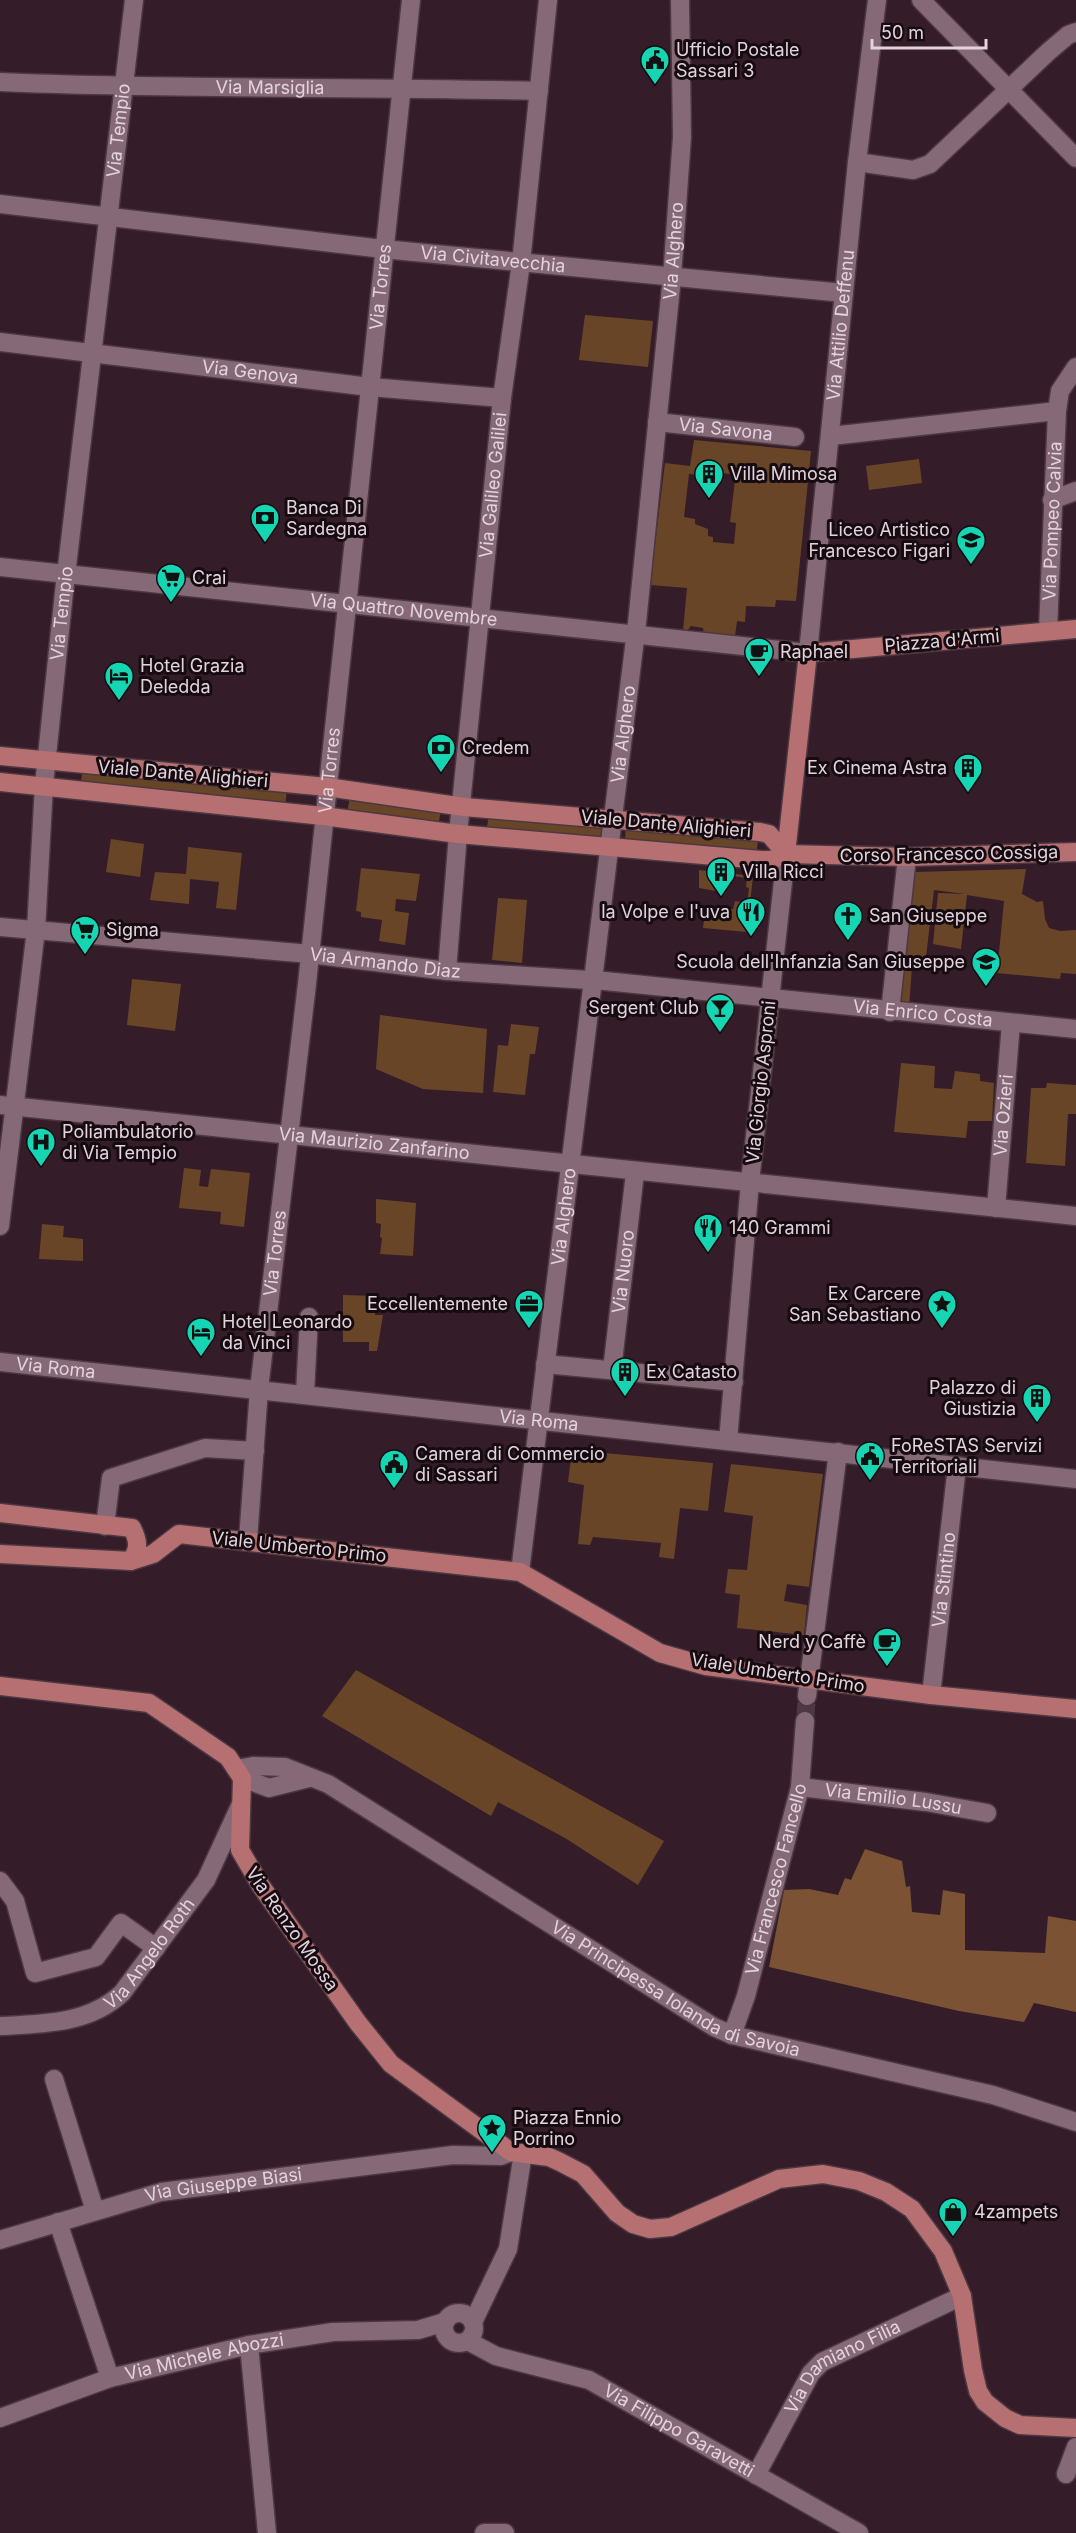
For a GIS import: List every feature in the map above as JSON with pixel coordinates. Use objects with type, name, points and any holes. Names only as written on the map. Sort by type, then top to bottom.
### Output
[{"type":"main road","name":"Piazza d'Armi","points":[[808,653],[1076,629]]},
{"type":"main road","name":"Via Giorgio Asproni","points":[[786,854],[808,653]]},
{"type":"main road","name":"Viale Dante Alighieri","points":[[0,756],[327,787],[462,806],[769,834],[786,854],[771,860],[458,834],[323,816],[0,782]]},
{"type":"main road","name":"Corso Francesco Cossiga","points":[[786,854],[908,857],[1076,852]]},
{"type":"main road","points":[[0,1513],[132,1528],[138,1540],[138,1550],[131,1561],[0,1554]]},
{"type":"main road","name":"Viale Umberto Primo","points":[[131,1561],[153,1554],[179,1534],[520,1572],[660,1653],[706,1666],[808,1688],[931,1695],[1076,1709]]},
{"type":"main road","points":[[0,1686],[149,1703],[228,1757],[239,1774]]},
{"type":"main road","name":"Via Renzo Mossa","points":[[239,1774],[240,1850],[249,1869],[352,2014],[391,2064],[517,2153]]},
{"type":"main road","points":[[517,2153],[549,2157],[583,2174],[617,2213],[633,2224],[650,2229],[671,2227],[779,2179],[823,2174],[859,2181],[886,2192],[912,2209],[944,2251],[962,2296],[973,2370],[978,2391],[985,2402],[1005,2418],[1020,2425],[1076,2428]]},
{"type":"street","name":"Via Tempio","points":[[0,1226],[7,1106],[36,930],[46,760],[66,572],[94,353],[122,87],[134,0]]},
{"type":"street","name":"Via Torres","points":[[248,1540],[259,1389],[310,954],[411,0]]},
{"type":"street","name":"Via Galileo Galilei","points":[[447,971],[458,834],[502,398],[521,263],[548,0]]},
{"type":"street","name":"Via Alghero","points":[[520,1572],[595,981],[611,818],[636,636],[672,277],[682,137],[680,0]]},
{"type":"street","name":"Via Attilio Deffenu","points":[[808,653],[844,293],[877,0]]},
{"type":"street","points":[[921,0],[1076,158]]},
{"type":"street","points":[[858,162],[921,169],[1068,34],[1076,32]]},
{"type":"street","name":"Via Marsiglia","points":[[0,82],[122,87],[401,87],[539,91]]},
{"type":"street","name":"Via Civitavecchia","points":[[0,204],[383,249],[844,293]]},
{"type":"street","name":"Via Genova","points":[[0,342],[370,387],[502,398]]},
{"type":"street","name":"Via Pompeo Calvia","points":[[1048,631],[1057,411],[1060,391],[1076,367]]},
{"type":"street","points":[[831,436],[1057,411]]},
{"type":"street","name":"Via Savona","points":[[657,422],[795,437]]},
{"type":"street","points":[[1052,500],[1076,491]]},
{"type":"street","name":"Via Quattro Novembre","points":[[0,567],[66,572],[808,653]]},
{"type":"street","name":"Via Giorgio Asproni","points":[[728,1441],[750,1182],[786,854]]},
{"type":"street","points":[[890,1012],[908,857]]},
{"type":"street","name":"Via Armando Diaz","points":[[0,927],[310,954],[447,971],[595,981],[771,998]]},
{"type":"street","name":"Via Enrico Costa","points":[[771,998],[890,1012],[1076,1029]]},
{"type":"street","name":"Via Ozieri","points":[[996,1208],[1011,1023]]},
{"type":"street","name":"Via Maurizio Zanfarino","points":[[7,1106],[635,1173],[750,1182],[1076,1216]]},
{"type":"street","name":"Via Nuoro","points":[[612,1370],[635,1173]]},
{"type":"street","points":[[304,1394],[309,1317]]},
{"type":"street","name":"Via Roma","points":[[0,1362],[1076,1479]]},
{"type":"street","points":[[545,1364],[734,1382]]},
{"type":"street","points":[[105,1526],[111,1478],[205,1448],[255,1452]]},
{"type":"street","points":[[808,1688],[838,1452]]},
{"type":"street","name":"Via Stintino","points":[[931,1695],[957,1466]]},
{"type":"street","name":"Via Francesco Fancello","points":[[732,2035],[746,1996],[800,1786],[805,1721]]},
{"type":"street","name":"Via Principessa Iolanda di Savoia","points":[[239,1774],[253,1766],[285,1767],[328,1784],[714,2027],[732,2035],[973,2090],[1076,2122]]},
{"type":"street","name":"Via Emilio Lussu","points":[[800,1786],[926,1802],[987,1813]]},
{"type":"street","name":"Via Angelo Roth","points":[[0,2026],[42,2024],[87,2016],[109,2006],[122,1993],[206,1880],[241,1804]]},
{"type":"street","points":[[0,1881],[15,1901],[35,1974],[96,1957],[120,1923],[156,1948]]},
{"type":"street","points":[[54,2079],[95,2211]]},
{"type":"street","points":[[469,2327],[508,2249],[517,2153]]},
{"type":"street","name":"Via Giuseppe Biasi","points":[[0,2240],[161,2192],[453,2155],[501,2156],[517,2153]]},
{"type":"street","points":[[58,2222],[111,2378]]},
{"type":"street","name":"Via Damiano Filia","points":[[756,2475],[811,2373],[822,2362],[962,2296]]},
{"type":"street","name":"Via Michele Abozzi","points":[[0,2418],[111,2378],[249,2345],[333,2332],[445,2330],[452,2315],[469,2327]]},
{"type":"street","name":"Via Filippo Garavetti","points":[[445,2330],[459,2344],[469,2327],[496,2356],[589,2380],[858,2533]]},
{"type":"street","points":[[249,2345],[267,2533]]},
{"type":"street","points":[[1066,2474],[1076,2447]]},
{"type":"street","points":[[484,2533],[505,2533]]},
{"type":"shaded area","points":[[585,315],[653,321],[648,367],[579,360]]},
{"type":"shaded area","points":[[694,440],[811,451],[796,601],[776,600],[775,607],[746,606],[745,622],[737,621],[735,636],[704,633],[703,628],[691,626],[687,631],[683,631],[687,588],[650,585],[665,463],[690,466]],"holes":[[[721,473],[730,474],[735,480],[730,522],[736,523],[734,544],[713,542],[713,537],[708,536],[708,529],[695,524],[695,519],[684,517],[689,474],[716,477]]]},
{"type":"shaded area","points":[[919,459],[922,483],[869,490],[866,466]]},
{"type":"shaded area","points":[[83,766],[287,790],[285,807],[81,782]]},
{"type":"shaded area","points":[[350,796],[441,809],[438,827],[347,814]]},
{"type":"shaded area","points":[[489,812],[607,822],[605,838],[487,828]]},
{"type":"shaded area","points":[[626,826],[758,841],[756,855],[625,840]]},
{"type":"shaded area","points":[[111,839],[144,844],[140,877],[106,872]]},
{"type":"shaded area","points":[[188,847],[242,853],[236,910],[216,908],[219,882],[190,879],[189,904],[150,900],[155,872],[186,874]]},
{"type":"shaded area","points":[[361,868],[420,874],[416,901],[396,899],[395,911],[409,913],[405,945],[379,941],[382,920],[361,917],[361,912],[356,911]]},
{"type":"shaded area","points":[[1026,869],[1022,894],[1037,902],[1043,901],[1045,919],[1049,928],[1060,931],[1076,930],[1076,974],[1061,973],[1060,979],[997,973],[1004,901],[967,895],[961,949],[933,944],[938,893],[965,894],[934,890],[925,965],[912,966],[909,1008],[898,1007],[913,872]]},
{"type":"shaded area","points":[[699,870],[753,876],[747,932],[703,928],[706,907],[733,909],[735,901],[747,903],[749,888],[746,887],[747,878],[732,876],[731,884],[723,883],[722,892],[699,888]]},
{"type":"shaded area","points":[[498,898],[527,900],[522,963],[492,960]]},
{"type":"shaded area","points":[[132,979],[181,984],[175,1031],[127,1025]]},
{"type":"shaded area","points":[[380,1015],[487,1029],[483,1093],[423,1089],[376,1069]]},
{"type":"shaded area","points":[[511,1024],[539,1027],[535,1054],[530,1054],[525,1095],[493,1092],[498,1045],[508,1046]]},
{"type":"shaded area","points":[[901,1063],[935,1066],[934,1088],[952,1089],[955,1071],[980,1074],[980,1081],[994,1083],[992,1121],[968,1121],[966,1138],[894,1132]]},
{"type":"shaded area","points":[[1047,1083],[1076,1085],[1076,1114],[1068,1114],[1065,1166],[1026,1163],[1031,1088],[1046,1088]]},
{"type":"shaded area","points":[[184,1168],[201,1170],[199,1186],[208,1187],[211,1169],[250,1173],[244,1227],[220,1224],[221,1212],[179,1208]]},
{"type":"shaded area","points":[[376,1199],[416,1203],[413,1256],[380,1254],[381,1224],[376,1223]]},
{"type":"shaded area","points":[[42,1224],[64,1226],[63,1237],[83,1239],[83,1261],[39,1259]]},
{"type":"shaded area","points":[[343,1295],[376,1296],[375,1315],[383,1315],[377,1351],[369,1351],[369,1342],[343,1342]]},
{"type":"shaded area","points":[[572,1450],[713,1463],[708,1511],[680,1508],[674,1559],[659,1557],[661,1543],[593,1537],[590,1545],[578,1544],[584,1485],[568,1482]]},
{"type":"shaded area","points":[[731,1464],[823,1474],[809,1587],[787,1584],[784,1601],[807,1605],[804,1635],[737,1628],[740,1595],[725,1593],[728,1569],[747,1570],[753,1516],[724,1512]]},
{"type":"shaded area","points":[[356,1670],[664,1841],[638,1885],[565,1838],[498,1802],[491,1816],[322,1716]]},
{"type":"shaded area","points":[[865,1849],[902,1861],[906,1887],[910,1886],[912,1912],[940,1915],[943,1890],[965,1894],[965,1950],[1045,1953],[1048,1916],[1076,1921],[1076,2012],[1034,2003],[1024,2022],[959,2011],[769,1967],[784,1890],[809,1889],[838,1895],[845,1878],[851,1880]]},
{"type":"tunnel","points":[[805,1721],[807,1696]]},
{"type":"place","name":"Ufficio Postale Sassari 3","points":[[655,86]]},
{"type":"place","name":"Villa Mimosa","points":[[709,500]]},
{"type":"place","name":"Banca Di Sardegna","points":[[265,544]]},
{"type":"place","name":"Liceo Artistico Francesco Figari","points":[[971,566]]},
{"type":"place","name":"Crai","points":[[171,604]]},
{"type":"place","name":"Raphael","points":[[759,678]]},
{"type":"place","name":"Hotel Grazia Deledda","points":[[119,702]]},
{"type":"place","name":"Credem","points":[[441,774]]},
{"type":"place","name":"Ex Cinema Astra","points":[[968,794]]},
{"type":"place","name":"Villa Ricci","points":[[721,898]]},
{"type":"place","name":"la Volpe e l'uva","points":[[751,938]]},
{"type":"place","name":"San Giuseppe","points":[[848,942]]},
{"type":"place","name":"Sigma","points":[[85,956]]},
{"type":"place","name":"Scuola dell'Infanzia San Giuseppe","points":[[986,988]]},
{"type":"place","name":"Sergent Club","points":[[720,1034]]},
{"type":"place","name":"Poliambulatorio di Via Tempio","points":[[41,1168]]},
{"type":"place","name":"140 Grammi","points":[[708,1254]]},
{"type":"place","name":"Eccellentemente","points":[[529,1330]]},
{"type":"place","name":"Ex Carcere San Sebastiano","points":[[942,1330]]},
{"type":"place","name":"Hotel Leonardo da Vinci","points":[[201,1358]]},
{"type":"place","name":"Ex Catasto","points":[[625,1398]]},
{"type":"place","name":"Palazzo di Giustizia","points":[[1037,1424]]},
{"type":"place","name":"FoReSTAS Servizi Territoriali","points":[[870,1482]]},
{"type":"place","name":"Camera di Commercio di Sassari","points":[[394,1490]]},
{"type":"place","name":"Nerd y Caffè","points":[[887,1668]]},
{"type":"place","name":"Piazza Ennio Porrino","points":[[492,2154]]},
{"type":"place","name":"4zampets","points":[[953,2238]]}]
